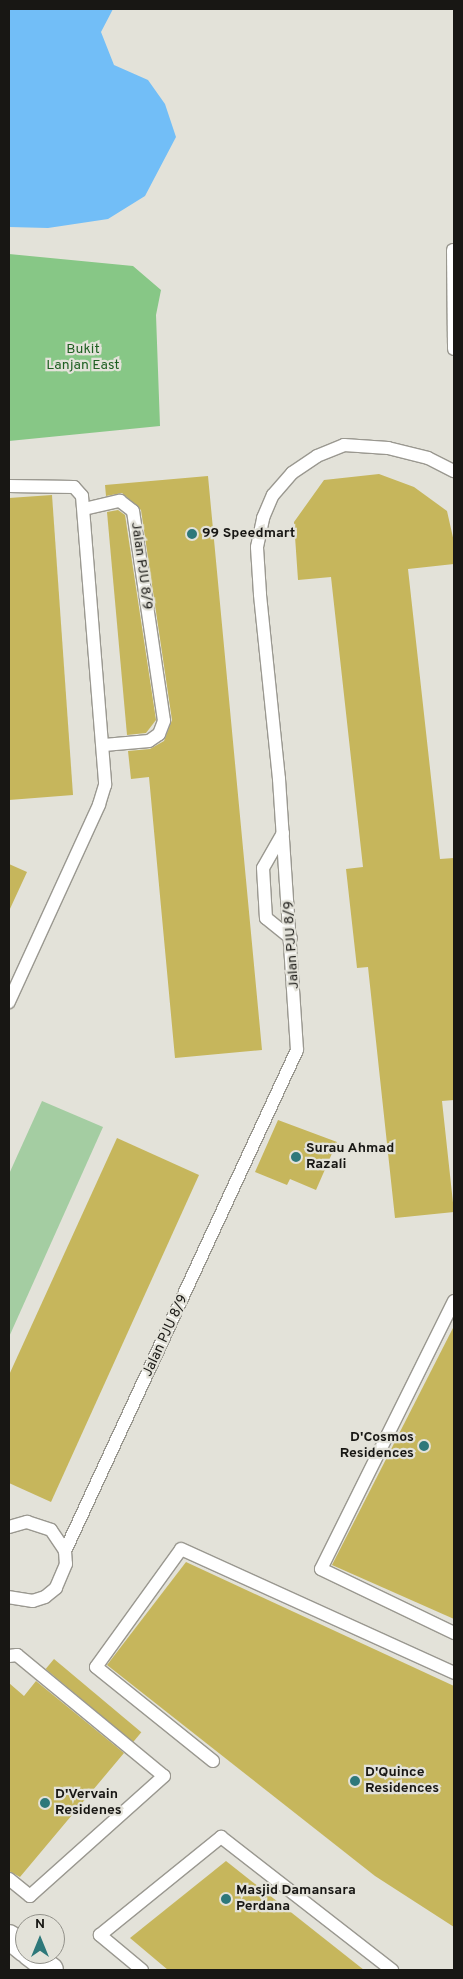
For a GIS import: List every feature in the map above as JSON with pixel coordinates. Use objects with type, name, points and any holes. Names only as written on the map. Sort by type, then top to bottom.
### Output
[{"type":"lane","points":[[453,250],[454,348]]},
{"type":"lane","name":"Jalan PJU 8/9","points":[[9,1597],[33,1601],[56,1588],[63,1577],[65,1551],[290,1072],[298,1050],[298,1026],[283,833],[257,547],[263,518],[273,495],[292,473],[318,456],[344,445],[388,448],[428,458],[454,471]]},
{"type":"lane","points":[[9,486],[74,487],[82,496],[104,745],[105,785],[99,805],[9,1002]]},
{"type":"lane","name":"Jalan PJU 8/9","points":[[84,509],[120,501],[133,511],[164,721],[159,734],[149,740],[104,745]]},
{"type":"lane","points":[[283,833],[263,868],[266,918],[291,938]]},
{"type":"lane","points":[[454,1301],[321,1568],[454,1633]]},
{"type":"lane","points":[[9,1527],[27,1522],[40,1525],[51,1530],[65,1551]]},
{"type":"lane","points":[[213,1761],[96,1667],[181,1549],[454,1673]]},
{"type":"lane","points":[[9,1656],[17,1655],[164,1776],[30,1896],[9,1879]]},
{"type":"lane","points":[[142,1970],[100,1935],[221,1837],[392,1970]]},
{"type":"green space","name":"Bukit Lanjan East","points":[[9,254],[133,266],[161,290],[156,315],[160,426],[9,441]]},
{"type":"green space","points":[[42,1101],[103,1127],[9,1337],[9,1174]]},
{"type":"water","points":[[9,9],[113,9],[101,32],[114,65],[148,80],[165,104],[176,137],[145,196],[108,219],[48,228],[9,227]]},
{"type":"building","points":[[379,474],[414,487],[447,511],[454,542],[454,564],[408,569],[440,859],[454,858],[454,1100],[442,1101],[454,1212],[395,1218],[368,967],[357,968],[346,869],[363,867],[331,577],[298,580],[294,522],[324,480]]},
{"type":"building","points":[[208,476],[262,1050],[175,1058],[149,777],[131,779],[128,751],[150,749],[164,741],[172,720],[141,510],[122,493],[106,496],[105,485]]},
{"type":"building","points":[[52,495],[73,795],[9,800],[9,498]]},
{"type":"building","points":[[118,510],[125,515],[156,720],[146,733],[127,735],[107,512]]},
{"type":"building","points":[[9,864],[27,872],[9,911]]},
{"type":"building","name":"Surau Ahmad Razali","points":[[278,1120],[337,1142],[316,1190],[290,1179],[287,1185],[255,1172]]},
{"type":"building","points":[[117,1138],[199,1175],[51,1502],[9,1483],[9,1375]]},
{"type":"building","name":"D'Cosmos Residences","points":[[454,1326],[454,1619],[332,1565]]},
{"type":"building","name":"D'Quince Residences","points":[[186,1562],[454,1686],[454,1927],[375,1876],[107,1665]]},
{"type":"building","points":[[54,1659],[141,1732],[133,1742],[46,1669]]},
{"type":"building","name":"D'Vervain Residenes","points":[[36,1681],[124,1753],[20,1877],[9,1871],[9,1683],[24,1696]]},
{"type":"building","name":"Masjid Damansara Perdana","points":[[226,1861],[364,1970],[168,1970],[130,1938]]},
{"type":"place","name":"99 Speedmart","points":[[192,534]]},
{"type":"place","name":"Surau Ahmad Razali","points":[[296,1157]]},
{"type":"place","name":"D'Cosmos Residences","points":[[424,1446]]},
{"type":"place","name":"D'Quince Residences","points":[[355,1781]]},
{"type":"place","name":"D'Vervain Residenes","points":[[45,1803]]},
{"type":"place","name":"Masjid Damansara Perdana","points":[[226,1899]]}]
